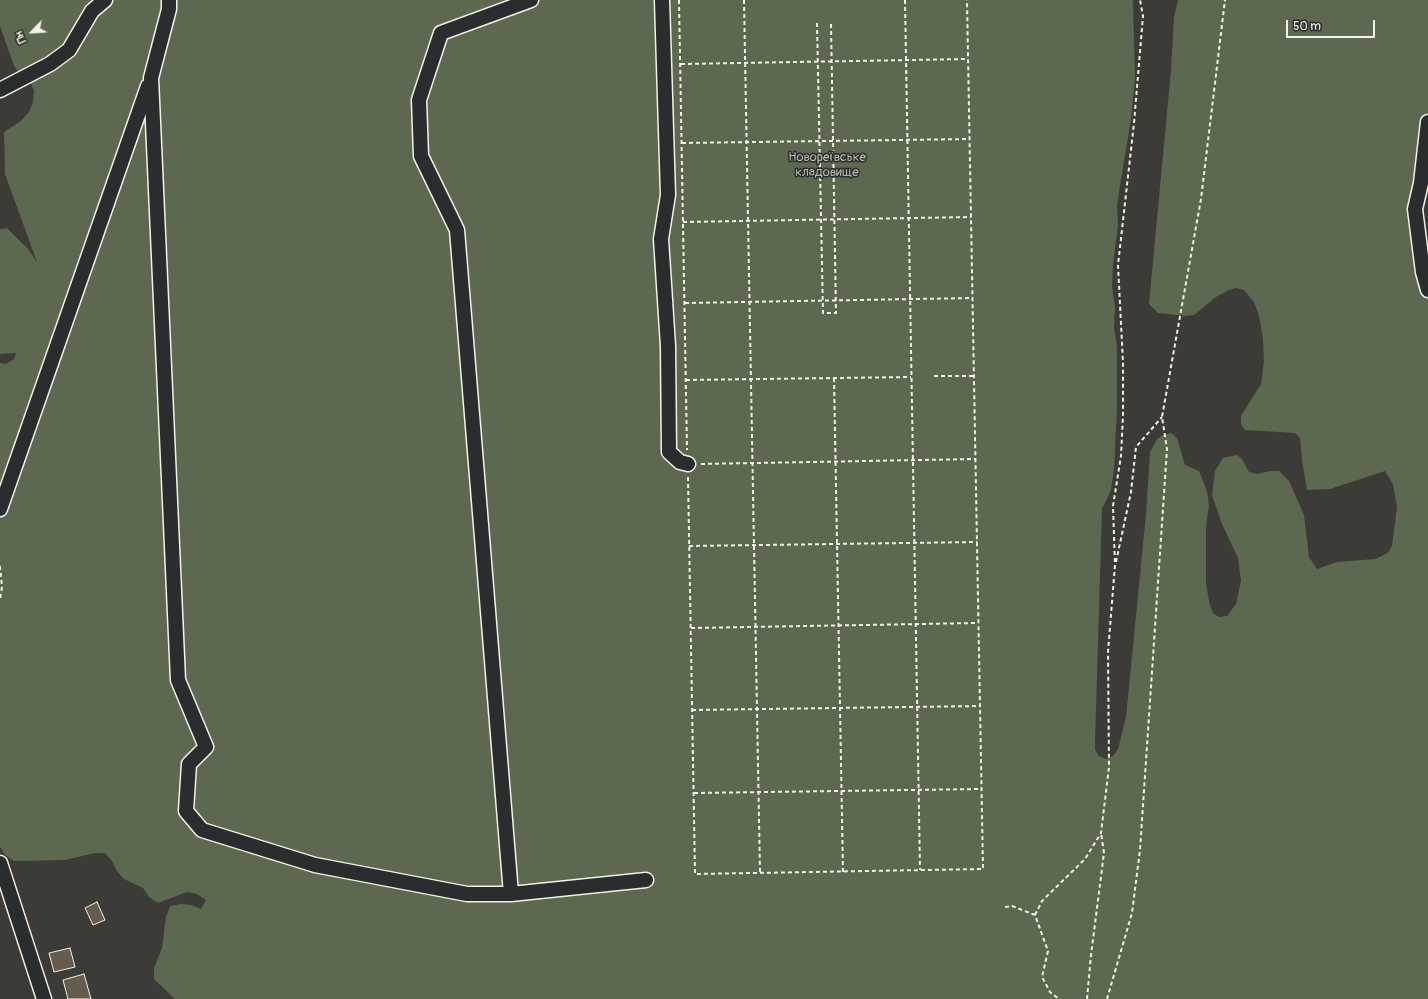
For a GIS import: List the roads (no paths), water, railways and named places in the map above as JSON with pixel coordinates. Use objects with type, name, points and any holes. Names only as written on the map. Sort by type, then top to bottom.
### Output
[{"type":"street","points":[[0,90],[50,64],[69,50],[92,11],[105,0]]},
{"type":"street","points":[[0,509],[151,78],[169,9],[169,0]]},
{"type":"street","points":[[511,894],[457,230],[421,156],[419,100],[441,33],[531,0]]},
{"type":"street","points":[[662,0],[668,195],[661,239],[668,346],[669,452],[680,462],[688,464]]},
{"type":"street","points":[[151,78],[178,680],[206,747],[188,764],[186,812],[202,830],[315,865],[467,894],[511,894],[646,880]]},
{"type":"street","points":[[1428,122],[1421,183],[1416,209],[1423,272],[1428,290]]},
{"type":"street","points":[[0,863],[44,999]]},
{"type":"park label","name":"Новореївське кладовище","points":[[827,166]]}]
